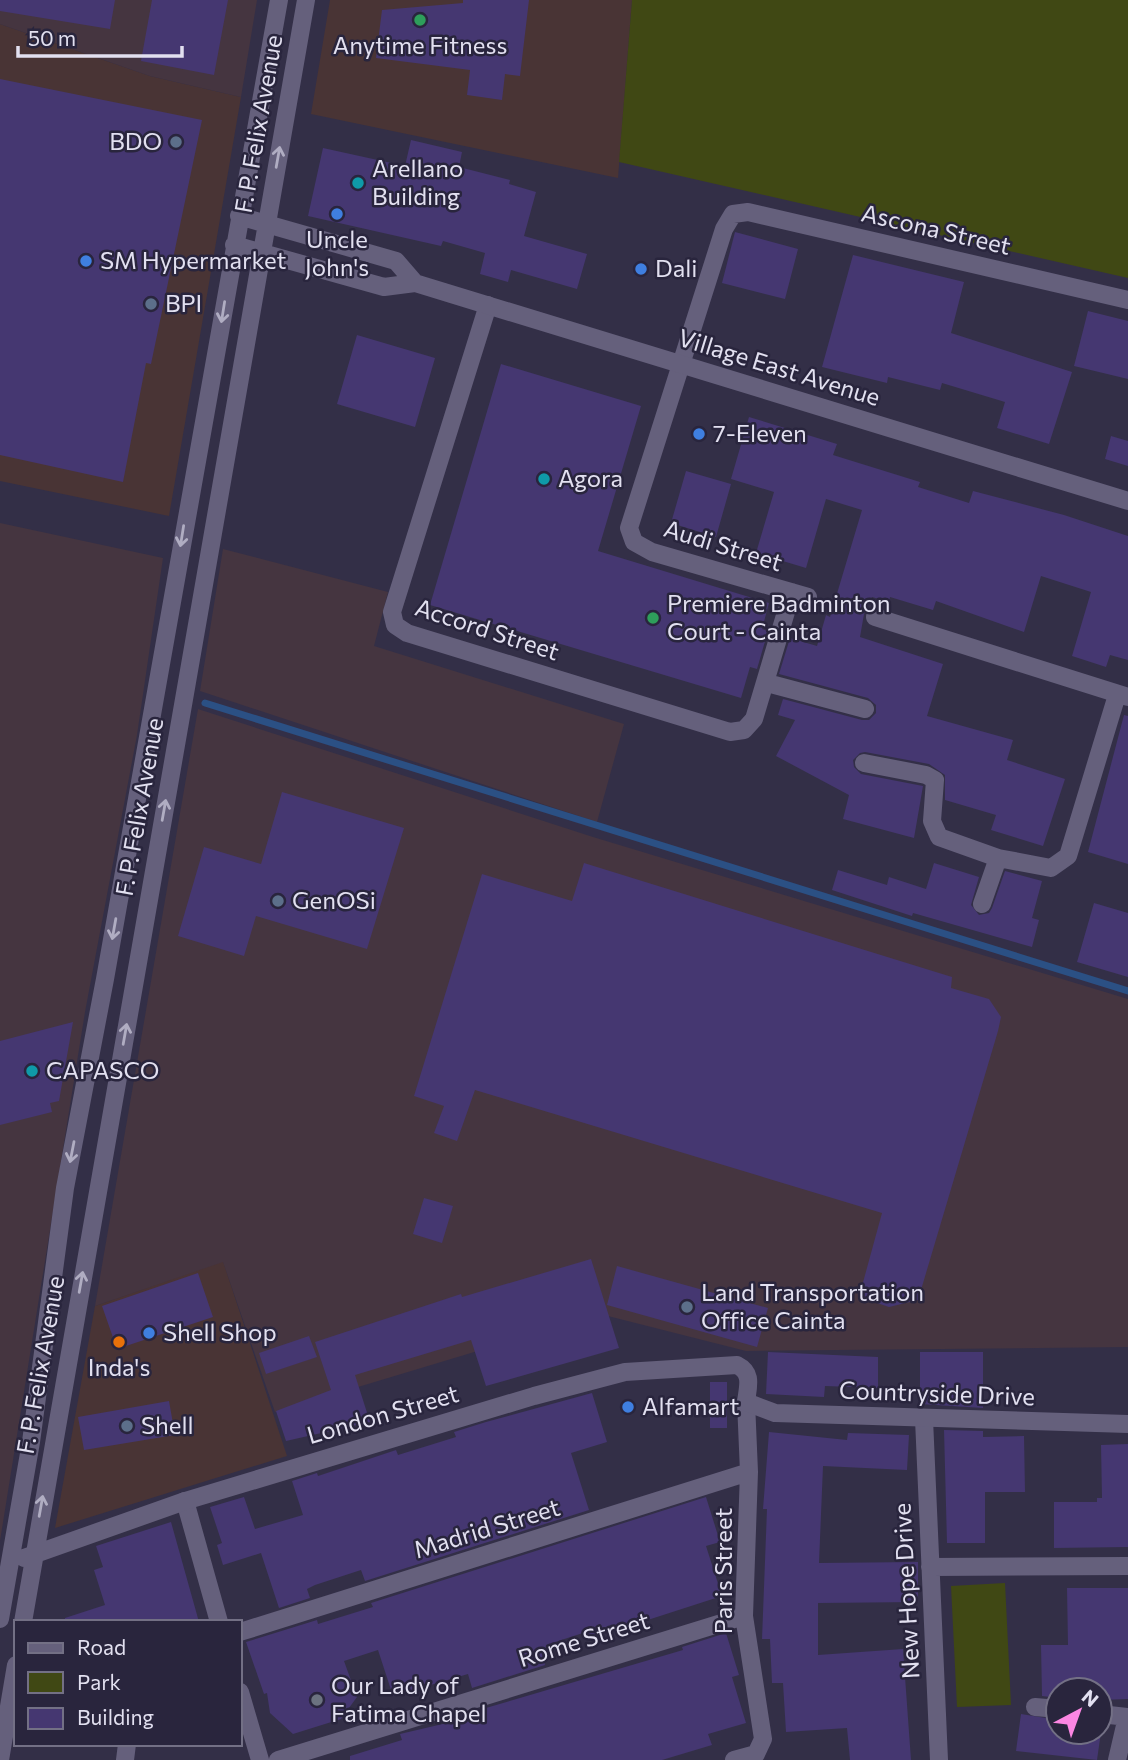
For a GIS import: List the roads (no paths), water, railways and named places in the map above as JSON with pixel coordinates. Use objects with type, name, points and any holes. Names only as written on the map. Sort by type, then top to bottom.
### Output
[{"type":"street","name":"F. P. Felix Avenue","points":[[0,1619],[31,1442],[65,1188],[105,979],[279,0]]},
{"type":"street","name":"F. P. Felix Avenue","points":[[23,1620],[306,0]]},
{"type":"street","name":"Ascona Street","points":[[733,214],[748,212],[1128,300]]},
{"type":"street","name":"Audi Street","points":[[733,214],[724,229],[629,528],[634,542],[652,552],[800,594]]},
{"type":"street","name":"Village East Avenue","points":[[239,216],[396,261],[415,283]]},
{"type":"street","points":[[309,265],[315,238]]},
{"type":"street","name":"Village East Avenue","points":[[234,244],[384,287],[415,283],[1128,501]]},
{"type":"street","name":"Accord Street","points":[[488,305],[392,612],[395,625],[407,633],[730,732],[744,730],[754,719],[800,594]]},
{"type":"street","points":[[864,763],[926,775],[935,780],[932,821],[939,837],[998,859],[1051,868],[1068,856],[1123,696],[875,617]]},
{"type":"street","points":[[767,683],[865,709]]},
{"type":"street","points":[[982,904],[998,859]]},
{"type":"street","name":"London Street","points":[[9,1563],[184,1501],[625,1371],[737,1365],[745,1369],[749,1376],[746,1402]]},
{"type":"street","name":"Countryside Drive","points":[[746,1402],[786,1414],[1128,1424]]},
{"type":"street","name":"Paris Street","points":[[734,1760],[756,1754],[764,1739],[744,1616],[749,1472],[746,1402]]},
{"type":"street","name":"New Hope Drive","points":[[924,1419],[939,1760]]},
{"type":"street","name":"Madrid Street","points":[[242,1631],[749,1472]]},
{"type":"street","points":[[184,1501],[218,1620]]},
{"type":"street","points":[[930,1567],[1128,1566]]},
{"type":"street","name":"Rome Street","points":[[278,1760],[744,1616]]},
{"type":"street","points":[[0,1760],[14,1677]]},
{"type":"street","points":[[242,1699],[260,1760]]},
{"type":"street","points":[[1035,1707],[1044,1708]]},
{"type":"street","points":[[1117,1760],[1127,1717]]},
{"type":"waterway","points":[[205,703],[1128,991]]},
{"type":"place","name":"Anytime Fitness","points":[[420,20]]},
{"type":"place","name":"BDO","points":[[176,142]]},
{"type":"place","name":"Arellano Building","points":[[358,183]]},
{"type":"place","name":"Uncle John's","points":[[337,214]]},
{"type":"place","name":"SM Hypermarket","points":[[86,261]]},
{"type":"place","name":"Dali","points":[[641,269]]},
{"type":"place","name":"BPI","points":[[151,304]]},
{"type":"place","name":"7-Eleven","points":[[699,434]]},
{"type":"place","name":"Agora","points":[[544,479]]},
{"type":"place","name":"Premiere Badminton Court - Cainta","points":[[653,618]]},
{"type":"place","name":"GenOSi","points":[[278,901]]},
{"type":"place","name":"CAPASCO","points":[[32,1071]]},
{"type":"place","name":"Land Transportation Office Cainta","points":[[687,1307]]},
{"type":"place","name":"Shell Shop","points":[[149,1333]]},
{"type":"place","name":"Inda's","points":[[119,1342]]},
{"type":"place","name":"Alfamart","points":[[628,1407]]},
{"type":"place","name":"Shell","points":[[127,1426]]},
{"type":"place","name":"Our Lady of Fatima Chapel","points":[[317,1700]]}]
